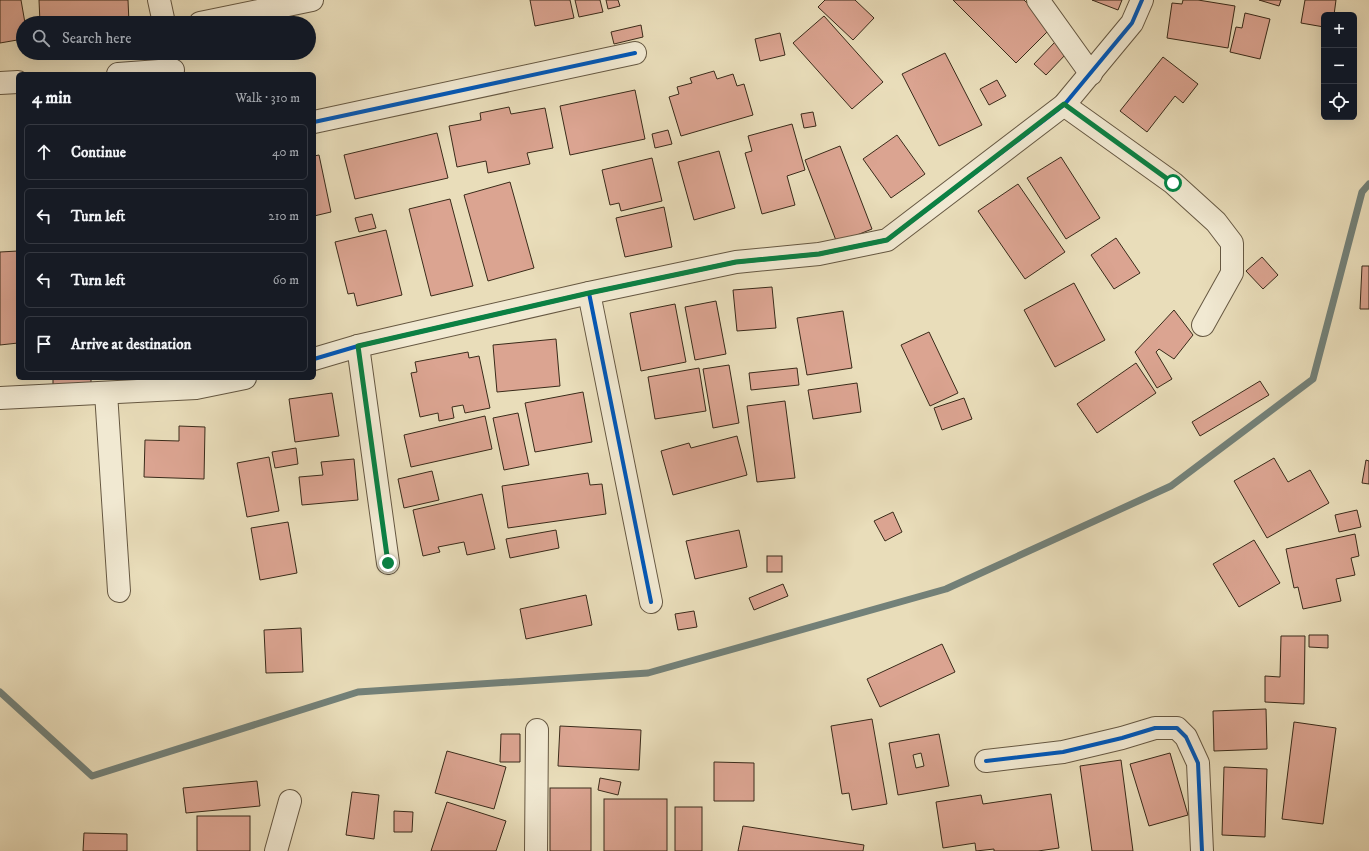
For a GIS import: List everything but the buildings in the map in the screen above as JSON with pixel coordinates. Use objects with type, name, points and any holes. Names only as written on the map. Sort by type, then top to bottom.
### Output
[{"type":"street","points":[[159,0],[162,16]]},
{"type":"street","points":[[234,16],[312,0]]},
{"type":"street","points":[[1038,0],[1090,74]]},
{"type":"street","points":[[316,358],[358,346],[589,293],[736,262],[819,254],[887,240],[1064,104],[1132,23],[1142,0]]},
{"type":"street","points":[[316,122],[635,53]]},
{"type":"street","points":[[132,72],[172,66]]},
{"type":"street","points":[[0,83],[16,82]]},
{"type":"street","points":[[1064,104],[1173,183],[1216,222],[1232,243],[1232,273],[1203,325]]},
{"type":"street","points":[[589,293],[651,602]]},
{"type":"street","points":[[358,346],[388,563]]},
{"type":"street","points":[[0,398],[196,388],[235,380]]},
{"type":"street","points":[[106,393],[119,591]]},
{"type":"street","points":[[986,761],[1063,752],[1122,738],[1155,728],[1177,728],[1186,737],[1198,763],[1202,851]]},
{"type":"street","points":[[536,851],[537,730]]},
{"type":"street","points":[[276,851],[290,801]]},
{"type":"waterway","points":[[0,692],[92,776],[358,692],[648,673],[946,589],[1171,486],[1313,379],[1362,192],[1369,184]]},
{"type":"cycle path","points":[[316,358],[358,346],[589,293],[736,262],[819,254],[887,240],[1064,105],[1132,23],[1142,0]]},
{"type":"cycle path","points":[[316,122],[635,53]]},
{"type":"cycle path","points":[[589,293],[651,602]]},
{"type":"cycle path","points":[[986,761],[1063,752],[1122,738],[1155,728],[1177,728],[1186,737],[1198,763],[1202,851]]},
{"type":"route","points":[[388,563],[358,346],[589,293],[736,262],[819,254],[887,240],[1064,104],[1173,183]]}]
